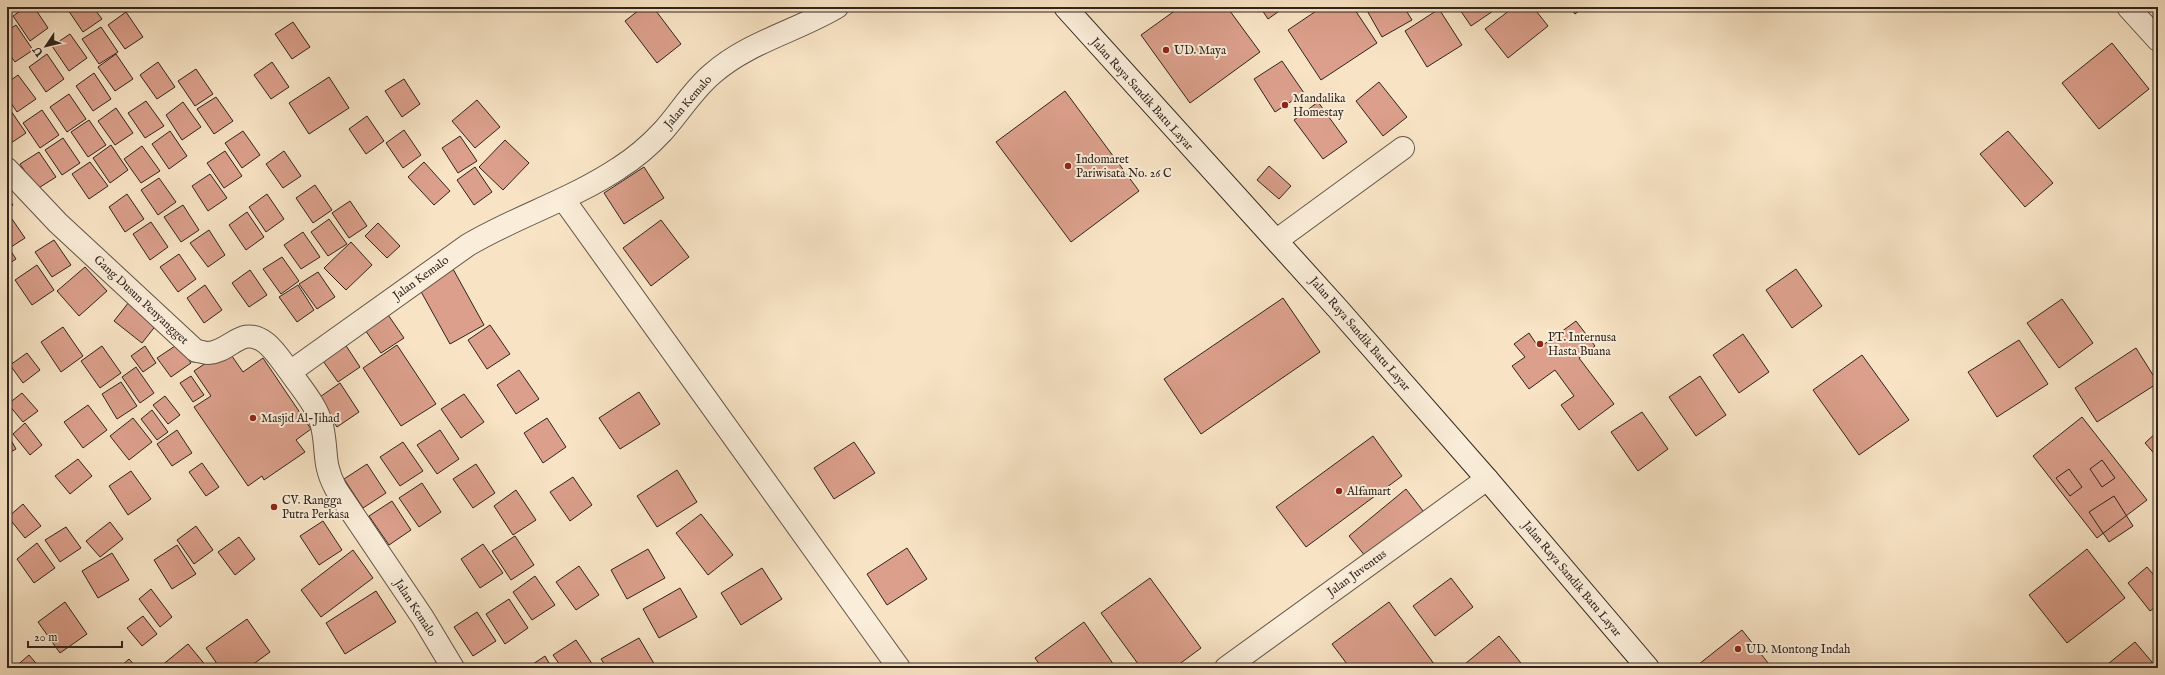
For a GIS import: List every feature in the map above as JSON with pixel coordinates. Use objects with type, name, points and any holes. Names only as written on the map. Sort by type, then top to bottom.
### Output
[{"type":"street","name":"Jalan Kemalo","points":[[453,668],[423,618],[336,489],[326,467],[324,434],[319,417],[290,372],[468,245],[494,229],[564,200],[620,168],[642,151],[663,130],[701,84],[730,60],[750,48],[809,22],[837,7]]},
{"type":"street","name":"Jalan Raya Sandik Batu Layar","points":[[1064,7],[1220,181],[1277,240],[1487,479],[1648,668]]},
{"type":"street","points":[[2128,7],[2158,40]]},
{"type":"street","points":[[1277,240],[1403,148]]},
{"type":"street","name":"Gang Dusun Penyangget","points":[[7,168],[58,223],[196,351],[209,353],[240,338],[257,337],[267,344],[290,372]]},
{"type":"street","points":[[564,200],[899,668]]},
{"type":"street","name":"Jalan Juventus","points":[[1226,668],[1487,479]]},
{"type":"building","points":[[26,7],[34,7],[48,28],[30,41],[13,16]]},
{"type":"building","points":[[51,7],[62,7],[54,12]]},
{"type":"building","points":[[66,7],[93,7],[102,19],[83,32]]},
{"type":"building","points":[[643,7],[653,7],[681,44],[657,63],[625,21]]},
{"type":"building","points":[[1180,7],[1227,7],[1260,52],[1190,103],[1141,35]]},
{"type":"building","points":[[1260,7],[1285,7],[1268,19]]},
{"type":"building","points":[[1322,7],[1353,7],[1377,43],[1321,80],[1288,30]]},
{"type":"building","points":[[1365,7],[1404,7],[1412,20],[1382,37]]},
{"type":"building","points":[[1458,7],[1499,7],[1471,26]]},
{"type":"building","points":[[1514,7],[1533,7],[1548,26],[1508,58],[1485,29]]},
{"type":"building","points":[[1570,7],[1584,7],[1575,14]]},
{"type":"building","points":[[2149,7],[2158,7],[2158,17]]},
{"type":"building","points":[[1439,9],[1462,45],[1427,67],[1405,31]]},
{"type":"building","points":[[126,12],[143,37],[125,49],[108,25]]},
{"type":"building","points":[[293,22],[310,47],[292,59],[275,34]]},
{"type":"building","points":[[16,25],[33,50],[15,62],[7,51],[7,31]]},
{"type":"building","points":[[101,27],[118,52],[99,64],[82,39]]},
{"type":"building","points":[[70,34],[87,58],[69,71],[52,46]]},
{"type":"building","points":[[2112,43],[2149,89],[2099,129],[2062,83]]},
{"type":"building","points":[[47,54],[64,79],[46,92],[29,67]]},
{"type":"building","points":[[116,54],[133,79],[115,91],[98,67]]},
{"type":"building","points":[[1282,61],[1304,93],[1275,112],[1254,79]]},
{"type":"building","points":[[158,62],[175,87],[157,99],[140,75]]},
{"type":"building","points":[[272,62],[289,87],[271,99],[254,75]]},
{"type":"building","points":[[196,69],[213,94],[195,106],[178,81]]},
{"type":"building","points":[[94,73],[111,99],[93,111],[76,86]]},
{"type":"building","points":[[18,75],[36,99],[17,112],[7,97],[7,83]]},
{"type":"building","points":[[329,77],[349,108],[309,134],[289,103]]},
{"type":"building","points":[[404,79],[420,104],[402,117],[385,91]]},
{"type":"building","points":[[1379,82],[1407,117],[1383,136],[1356,101]]},
{"type":"building","name":"Indomaret Pariwisata No. 26 C","points":[[1065,91],[1139,191],[1071,242],[996,142]]},
{"type":"building","points":[[69,94],[86,119],[67,132],[50,107]]},
{"type":"building","points":[[216,97],[233,121],[214,134],[197,109]]},
{"type":"building","points":[[477,100],[500,127],[475,148],[452,121]]},
{"type":"building","points":[[146,101],[164,126],[145,138],[128,113]]},
{"type":"building","points":[[183,102],[201,127],[182,140],[166,115]]},
{"type":"building","points":[[1318,102],[1347,142],[1323,159],[1294,120]]},
{"type":"building","points":[[9,108],[26,133],[8,145],[7,109]]},
{"type":"building","points":[[116,108],[133,133],[115,145],[98,121]]},
{"type":"building","points":[[42,110],[59,135],[40,148],[23,123]]},
{"type":"building","points":[[367,116],[384,141],[366,154],[349,129]]},
{"type":"building","points":[[89,120],[106,145],[88,157],[71,132]]},
{"type":"building","points":[[404,130],[421,155],[403,168],[386,143]]},
{"type":"building","points":[[170,131],[187,156],[169,169],[152,144]]},
{"type":"building","points":[[243,131],[260,155],[242,168],[225,143]]},
{"type":"building","points":[[2008,131],[2053,183],[2025,207],[1980,154]]},
{"type":"building","points":[[460,136],[477,161],[458,173],[442,148]]},
{"type":"building","points":[[63,138],[80,163],[62,175],[45,150]]},
{"type":"building","points":[[505,140],[529,163],[503,190],[479,167]]},
{"type":"building","points":[[111,145],[128,170],[110,183],[93,158]]},
{"type":"building","points":[[142,146],[160,171],[141,183],[124,159]]},
{"type":"building","points":[[225,151],[242,176],[224,188],[207,163]]},
{"type":"building","points":[[284,151],[301,176],[283,188],[266,164]]},
{"type":"building","points":[[39,152],[56,177],[37,189],[20,164]]},
{"type":"building","points":[[90,162],[108,186],[89,199],[72,174]]},
{"type":"building","points":[[424,162],[450,191],[434,205],[408,177]]},
{"type":"building","points":[[1269,166],[1291,186],[1279,199],[1257,180]]},
{"type":"building","points":[[475,167],[492,192],[474,205],[457,180]]},
{"type":"building","points":[[644,167],[664,198],[624,224],[604,193]]},
{"type":"building","points":[[210,174],[227,198],[208,211],[192,186]]},
{"type":"building","points":[[159,178],[176,202],[158,215],[141,190]]},
{"type":"building","points":[[315,185],[332,210],[313,223],[296,198]]},
{"type":"building","points":[[127,194],[144,219],[125,232],[109,207]]},
{"type":"building","points":[[267,194],[284,219],[266,232],[249,207]]},
{"type":"building","points":[[7,196],[13,205],[7,209]]},
{"type":"building","points":[[350,201],[367,226],[349,238],[332,213]]},
{"type":"building","points":[[183,205],[199,230],[181,242],[164,217]]},
{"type":"building","points":[[247,212],[264,237],[246,250],[229,225]]},
{"type":"building","points":[[12,219],[25,238],[11,247],[7,241],[7,222]]},
{"type":"building","points":[[329,219],[347,244],[328,256],[311,232]]},
{"type":"building","points":[[661,220],[689,257],[651,286],[623,248]]},
{"type":"building","points":[[151,222],[168,247],[150,260],[133,234]]},
{"type":"building","points":[[378,223],[400,246],[387,258],[365,236]]},
{"type":"building","points":[[209,230],[225,255],[208,267],[190,243]]},
{"type":"building","points":[[303,232],[320,257],[301,269],[284,245]]},
{"type":"building","points":[[54,240],[71,265],[52,277],[35,252]]},
{"type":"building","points":[[351,242],[372,265],[346,290],[324,268]]},
{"type":"building","points":[[7,245],[16,259],[7,265]]},
{"type":"building","points":[[179,254],[196,279],[178,292],[160,267]]},
{"type":"building","points":[[282,257],[299,281],[281,294],[263,269]]},
{"type":"building","points":[[37,265],[54,290],[32,305],[15,280]]},
{"type":"building","points":[[85,267],[107,291],[79,316],[57,291]]},
{"type":"building","points":[[453,269],[484,325],[450,344],[419,288]]},
{"type":"building","points":[[1796,269],[1822,306],[1792,328],[1766,290]]},
{"type":"building","points":[[250,270],[267,295],[249,307],[232,283]]},
{"type":"building","points":[[318,272],[335,297],[317,309],[299,284]]},
{"type":"building","points":[[205,285],[222,310],[204,323],[187,298]]},
{"type":"building","points":[[298,285],[314,310],[297,322],[279,297]]},
{"type":"building","points":[[1283,298],[1320,352],[1201,434],[1164,379]]},
{"type":"building","points":[[2062,299],[2093,343],[2059,368],[2027,323]]},
{"type":"building","points":[[129,302],[157,324],[142,343],[114,321]]},
{"type":"building","points":[[384,309],[404,338],[381,353],[361,324]]},
{"type":"building","points":[[1576,321],[1595,346],[1579,358],[1614,404],[1579,430],[1561,405],[1574,396],[1555,370],[1529,389],[1512,366],[1525,357],[1514,344],[1529,333],[1539,348]]},
{"type":"building","points":[[490,325],[510,354],[487,369],[468,340]]},
{"type":"building","points":[[63,327],[83,356],[61,372],[41,342]]},
{"type":"building","points":[[1743,334],[1769,372],[1739,393],[1713,355]]},
{"type":"building","points":[[341,338],[360,367],[338,382],[318,354]]},
{"type":"building","points":[[2019,340],[2048,384],[1997,417],[1968,372]]},
{"type":"building","points":[[178,344],[191,363],[171,377],[157,358]]},
{"type":"building","points":[[397,345],[436,404],[401,426],[363,368]]},
{"type":"building","points":[[102,346],[121,373],[100,388],[81,361]]},
{"type":"building","points":[[145,346],[156,363],[143,372],[131,356]]},
{"type":"building","points":[[2136,348],[2158,383],[2097,422],[2075,388]]},
{"type":"building","name":"Masjid Al-Jihad","points":[[227,349],[243,372],[263,358],[311,429],[296,440],[305,452],[264,480],[262,476],[248,486],[194,407],[211,396],[194,371]]},
{"type":"building","points":[[27,353],[40,370],[23,383],[10,365]]},
{"type":"building","points":[[1862,355],[1909,420],[1859,455],[1813,390]]},
{"type":"building","points":[[136,367],[154,393],[140,403],[122,377]]},
{"type":"building","points":[[519,370],[539,399],[516,414],[497,385]]},
{"type":"building","points":[[191,376],[204,395],[193,402],[180,383]]},
{"type":"building","points":[[1700,376],[1726,415],[1696,436],[1669,397]]},
{"type":"building","points":[[121,382],[137,406],[117,419],[102,394]]},
{"type":"building","points":[[340,383],[359,412],[337,427],[317,399]]},
{"type":"building","points":[[639,392],[660,424],[620,449],[599,418]]},
{"type":"building","points":[[22,393],[38,411],[23,422],[8,404]]},
{"type":"building","points":[[464,394],[484,422],[461,438],[441,409]]},
{"type":"building","points":[[165,396],[180,415],[168,424],[153,405]]},
{"type":"building","points":[[88,405],[107,430],[83,448],[64,422]]},
{"type":"building","points":[[152,410],[168,432],[157,440],[141,419]]},
{"type":"building","points":[[1642,412],[1668,449],[1638,471],[1611,432]]},
{"type":"building","points":[[2082,417],[2147,500],[2097,538],[2033,456]]},
{"type":"building","points":[[133,418],[152,442],[129,460],[110,436]]},
{"type":"building","points":[[547,418],[566,447],[543,463],[524,433]]},
{"type":"building","points":[[25,423],[42,445],[30,455],[13,434]]},
{"type":"building","points":[[177,430],[192,453],[172,466],[157,444]]},
{"type":"building","points":[[440,430],[459,459],[437,474],[417,445]]},
{"type":"building","points":[[2158,431],[2158,458],[2145,443]]},
{"type":"building","points":[[7,433],[16,449],[7,454]]},
{"type":"building","name":"Alfamart","points":[[1373,436],[1402,476],[1306,547],[1276,507]]},
{"type":"building","points":[[403,442],[423,471],[400,486],[380,457]]},
{"type":"building","points":[[854,442],[875,473],[834,499],[814,468]]},
{"type":"building","points":[[78,459],[92,476],[70,494],[55,476]]},
{"type":"building","points":[[2102,460],[2115,478],[2102,487],[2090,469]]},
{"type":"building","points":[[202,463],[219,487],[206,496],[189,472]]},
{"type":"building","points":[[367,464],[386,493],[363,508],[344,479]]},
{"type":"building","points":[[476,464],[495,493],[473,508],[453,479]]},
{"type":"building","points":[[2069,469],[2082,487],[2070,496],[2056,478]]},
{"type":"building","points":[[677,470],[697,502],[657,527],[637,496]]},
{"type":"building","points":[[131,471],[151,499],[128,515],[109,486]]},
{"type":"building","points":[[573,477],[592,505],[570,521],[550,492]]},
{"type":"building","points":[[422,483],[441,512],[419,527],[399,498]]},
{"type":"building","points":[[1406,489],[1427,516],[1370,562],[1349,536]]},
{"type":"building","points":[[516,490],[536,520],[513,535],[494,506]]},
{"type":"building","points":[[2114,496],[2133,526],[2109,542],[2089,512]]},
{"type":"building","points":[[392,501],[411,530],[389,545],[369,516]]},
{"type":"building","points":[[23,504],[41,526],[25,538],[8,517]]},
{"type":"building","points":[[701,514],[733,555],[708,575],[676,533]]},
{"type":"building","points":[[323,521],[342,550],[319,565],[300,536]]},
{"type":"building","points":[[110,522],[123,539],[100,557],[86,541]]},
{"type":"building","points":[[196,526],[213,550],[194,564],[177,540]]},
{"type":"building","points":[[66,527],[81,548],[60,562],[45,540]]},
{"type":"building","points":[[515,536],[534,565],[511,580],[492,551]]},
{"type":"building","points":[[239,537],[255,559],[235,575],[218,552]]},
{"type":"building","points":[[37,543],[55,568],[34,583],[17,559]]},
{"type":"building","points":[[483,544],[503,573],[480,588],[461,559]]},
{"type":"building","points":[[177,545],[196,574],[172,589],[154,560]]},
{"type":"building","points":[[907,548],[927,579],[887,605],[867,574]]},
{"type":"building","points":[[648,549],[665,578],[627,599],[611,570]]},
{"type":"building","points":[[2087,549],[2125,598],[2067,643],[2029,595]]},
{"type":"building","points":[[353,550],[373,578],[321,617],[301,590]]},
{"type":"building","points":[[112,553],[129,580],[98,598],[82,571]]},
{"type":"building","points":[[579,566],[599,595],[576,610],[556,582]]},
{"type":"building","points":[[2147,567],[2158,580],[2158,605],[2150,611],[2128,583]]},
{"type":"building","points":[[762,568],[782,599],[741,625],[721,593]]},
{"type":"building","points":[[535,576],[555,605],[532,620],[513,592]]},
{"type":"building","points":[[1150,578],[1201,648],[1174,668],[1141,668],[1101,613]]},
{"type":"building","points":[[1451,578],[1473,607],[1435,636],[1413,606]]},
{"type":"building","points":[[680,588],[697,617],[659,638],[643,609]]},
{"type":"building","points":[[151,589],[172,617],[160,627],[139,599]]},
{"type":"building","points":[[376,591],[396,622],[345,654],[326,623]]},
{"type":"building","points":[[509,599],[528,628],[505,644],[486,614]]},
{"type":"building","points":[[65,602],[87,634],[60,653],[38,622]]},
{"type":"building","points":[[1389,602],[1437,668],[1350,668],[1332,644]]},
{"type":"building","points":[[477,612],[496,641],[473,656],[454,627]]},
{"type":"building","points":[[143,616],[157,634],[142,646],[127,628]]},
{"type":"building","points":[[247,619],[270,652],[248,668],[220,668],[206,648]]},
{"type":"building","points":[[1084,622],[1116,668],[1042,668],[1035,658]]},
{"type":"building","name":"UD. Montong Indah","points":[[1742,630],[1772,668],[1694,668]]},
{"type":"building","points":[[1499,636],[1525,668],[1460,668]]},
{"type":"building","points":[[639,638],[656,667],[607,668],[601,659]]},
{"type":"building","points":[[576,640],[595,668],[562,668],[553,655]]},
{"type":"building","points":[[2135,642],[2157,668],[2103,668]]},
{"type":"building","points":[[188,644],[207,667],[162,668],[161,666]]},
{"type":"building","points":[[29,655],[40,668],[14,668]]},
{"type":"building","points":[[545,656],[552,668],[527,668]]},
{"type":"building","points":[[129,659],[137,668],[119,668]]},
{"type":"place","name":"UD. Maya","points":[[1166,50]]},
{"type":"place","name":"Mandalika Homestay","points":[[1285,105]]},
{"type":"place","name":"Indomaret Pariwisata No. 26 C","points":[[1068,166]]},
{"type":"place","name":"PT. Internusa Hasta Buana","points":[[1540,344]]},
{"type":"place","name":"Masjid Al-Jihad","points":[[253,418]]},
{"type":"place","name":"Alfamart","points":[[1339,491]]},
{"type":"place","name":"CV. Rangga Putra Perkasa","points":[[274,507]]},
{"type":"place","name":"UD. Montong Indah","points":[[1738,649]]}]
